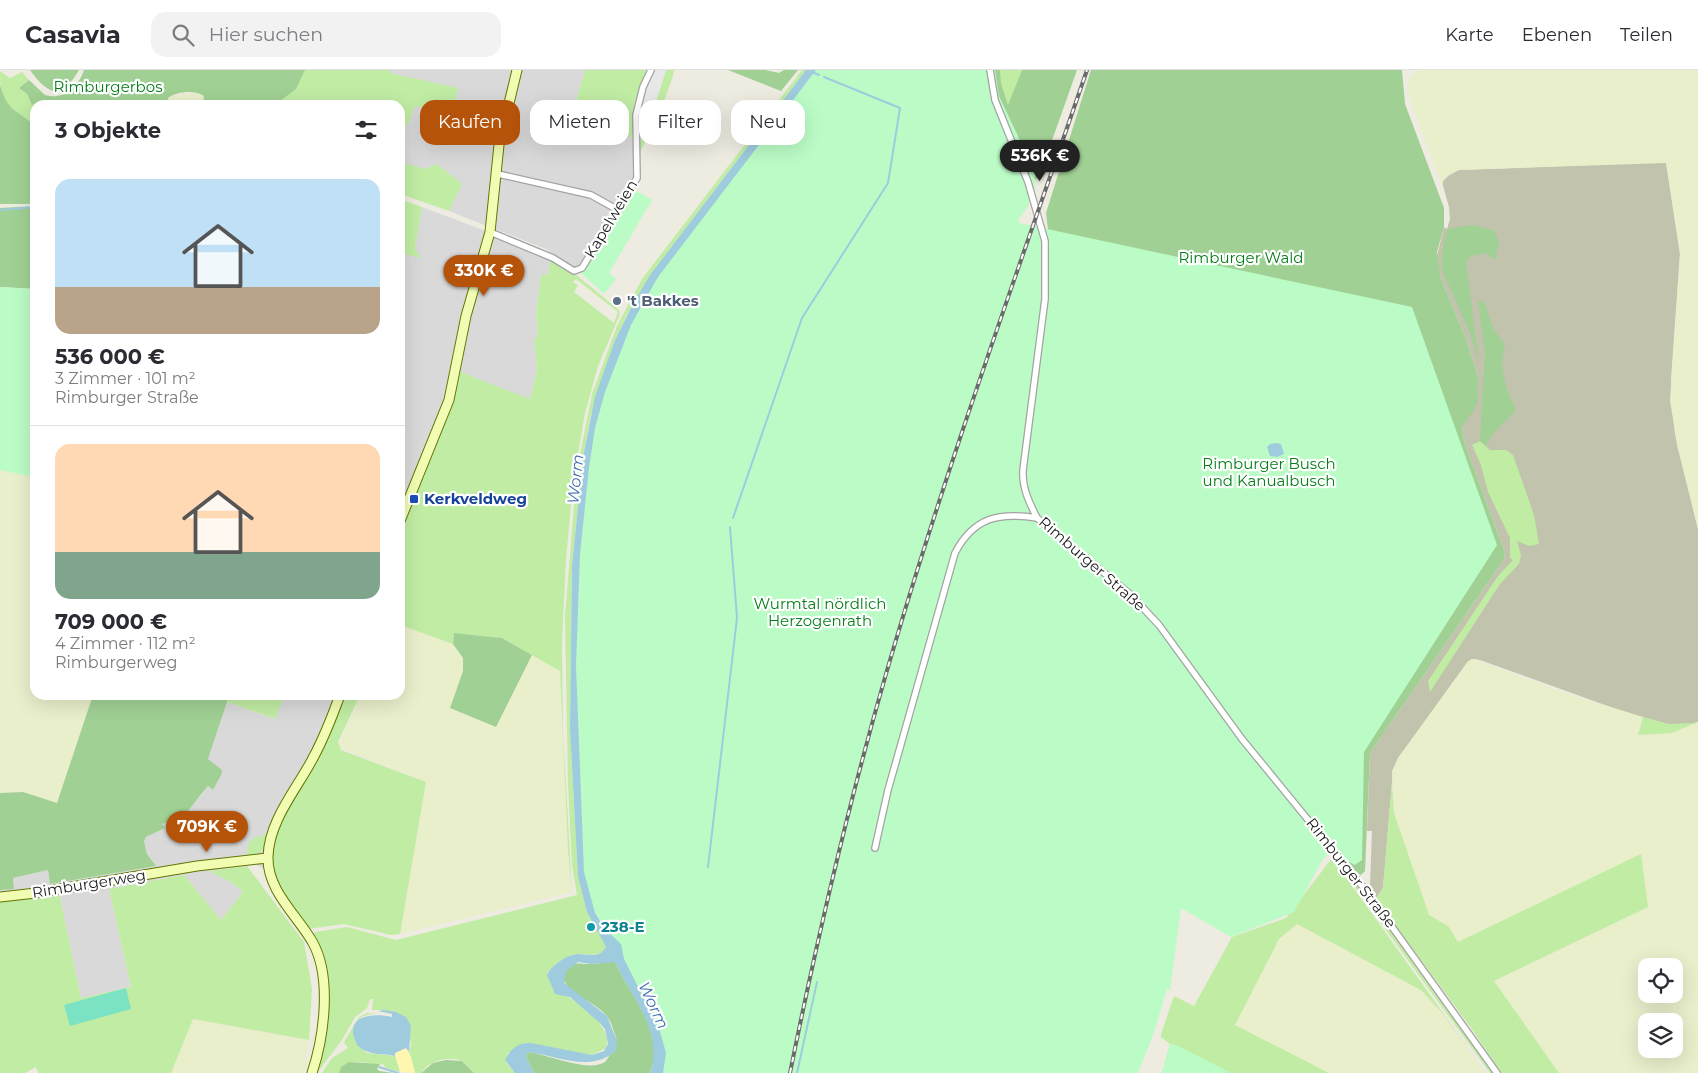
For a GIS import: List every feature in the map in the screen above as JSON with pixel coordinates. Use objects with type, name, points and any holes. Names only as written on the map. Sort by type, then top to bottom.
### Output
[{"type":"street","points":[[405,509],[447,407],[466,316],[490,232],[498,174],[499,145],[517,70]]},
{"type":"street","name":"Kapelweien","points":[[490,232],[576,271],[582,268],[637,178],[636,115],[643,87],[651,70]]},
{"type":"street","name":"Rimburger Straße","points":[[990,70],[995,100],[1028,182],[1045,240],[1045,299],[1023,475],[1025,492],[1037,518],[1130,594],[1159,625],[1242,740],[1367,892],[1497,1073]]},
{"type":"street","points":[[498,174],[591,195],[618,210]]},
{"type":"street","points":[[874,848],[888,790],[955,553],[967,534],[982,522],[1008,515],[1037,518]]},
{"type":"street","points":[[312,1073],[320,1041],[324,1002],[318,956],[308,934],[282,899],[273,882],[267,858],[276,822],[314,757],[338,700]]},
{"type":"street","name":"Rimburgerweg","points":[[0,897],[36,893],[197,866],[267,858]]},
{"type":"shaded area","points":[[390,70],[585,70],[576,100],[530,100],[530,145],[629,145],[629,137],[632,138],[636,167],[635,190],[581,273],[546,249],[449,211],[462,184],[405,164],[405,126],[409,123],[415,106],[420,105],[420,145],[520,145],[520,100],[444,100],[389,73]]},
{"type":"shaded area","points":[[654,70],[666,70],[656,100],[641,100],[643,92]]},
{"type":"shaded area","points":[[1421,70],[1698,70],[1698,529],[1677,445],[1670,400],[1680,254],[1666,163],[1459,170],[1444,178],[1442,186],[1407,92],[1409,78]]},
{"type":"shaded area","points":[[199,93],[204,96],[204,100],[168,100],[173,95]]},
{"type":"shaded area","points":[[639,113],[639,140],[637,136]]},
{"type":"shaded area","points":[[1666,162],[1680,254],[1671,379],[1675,434],[1698,529],[1698,722],[1687,725],[1668,724],[1627,713],[1480,660],[1471,659],[1398,758],[1393,771],[1383,888],[1376,899],[1370,885],[1372,831],[1367,831],[1370,753],[1504,559],[1505,553],[1464,441],[1462,427],[1466,420],[1478,377],[1466,339],[1440,276],[1436,260],[1444,227],[1447,229],[1450,219],[1449,207],[1442,182],[1451,173],[1459,170]]},
{"type":"shaded area","points":[[422,207],[483,230],[550,260],[548,275],[541,275],[536,312],[538,338],[535,337],[537,370],[530,399],[409,507],[405,518],[405,254],[420,257],[415,249]]},
{"type":"shaded area","points":[[0,470],[30,476],[30,700],[91,700],[57,804],[23,792],[0,793]]},
{"type":"shaded area","points":[[405,627],[453,644],[463,658],[463,671],[450,708],[496,727],[532,655],[560,671],[568,850],[572,892],[400,934],[426,782],[338,747],[358,700],[405,700]]},
{"type":"shaded area","points":[[1475,659],[1563,692],[1643,717],[1639,735],[1672,733],[1698,722],[1698,1073],[1559,1073],[1494,981],[1648,907],[1458,942],[1455,935],[1429,916],[1394,813],[1392,771],[1398,758],[1468,661]]},
{"type":"shaded area","points":[[282,700],[340,700],[270,883],[264,869],[255,864],[209,871],[231,882],[243,892],[221,920],[184,875],[109,889],[131,987],[81,998],[60,897],[0,896],[0,888],[14,889],[13,878],[48,870],[50,884],[156,866],[147,854],[144,841],[146,837],[165,828],[162,824],[169,819],[181,815],[202,795],[208,786],[213,790],[222,770],[208,759],[227,702],[274,719]]},
{"type":"shaded area","points":[[1297,924],[1421,990],[1443,1014],[1485,1073],[1329,1073],[1235,1025],[1279,939]]},
{"type":"shaded area","points":[[193,1019],[309,1040],[306,1055],[309,1063],[303,1073],[171,1073]]},
{"type":"green space","points":[[30,70],[79,70],[66,87],[54,91],[43,85]]},
{"type":"green space","name":"Rimburgerbos","points":[[84,70],[305,70],[296,89],[282,100],[204,100],[204,96],[201,94],[186,92],[176,94],[168,100],[30,101],[27,94],[19,88],[29,80],[45,95],[58,96],[74,87]]},
{"type":"green space","points":[[305,70],[390,70],[390,73],[458,88],[455,100],[420,100],[420,107],[415,106],[409,123],[405,126],[405,100],[281,100],[295,89]]},
{"type":"green space","points":[[585,70],[646,70],[635,101],[632,138],[629,137],[629,100],[576,100]]},
{"type":"green space","points":[[666,70],[674,70],[664,100],[656,100]]},
{"type":"green space","points":[[728,70],[765,70],[779,73],[784,70],[798,70],[781,91]]},
{"type":"green space","points":[[802,70],[806,70],[783,100],[779,100]]},
{"type":"green space","points":[[810,70],[995,70],[999,96],[1018,136],[1028,165],[1035,174],[1035,188],[1027,208],[1019,218],[1019,223],[1412,307],[1497,545],[1364,752],[1362,860],[1355,865],[1331,853],[1323,859],[1294,912],[1231,937],[1181,908],[1170,990],[1167,989],[1153,1035],[1138,1073],[655,1073],[658,1043],[584,892],[574,754],[577,555],[591,429],[612,359],[661,265],[753,145],[805,145],[805,100],[787,100]]},
{"type":"green space","points":[[992,70],[1022,70],[1004,116]]},
{"type":"green space","points":[[992,70],[1000,70],[1001,84],[1008,105],[1022,70],[1077,70],[1039,177],[1032,181],[998,103]]},
{"type":"green space","name":"Rimburger Wald","points":[[1091,70],[1402,70],[1405,104],[1444,208],[1444,227],[1437,252],[1440,276],[1466,339],[1478,377],[1478,400],[1462,427],[1464,441],[1505,553],[1504,559],[1370,753],[1365,871],[1361,875],[1357,873],[1348,861],[1050,246],[1046,213]]},
{"type":"green space","points":[[0,71],[10,78],[22,72],[29,80],[19,88],[27,94],[30,101],[30,120],[6,102],[1,91]]},
{"type":"green space","name":"Rimburgerbos","points":[[0,85],[5,99],[11,107],[30,120],[30,204],[0,204]]},
{"type":"green space","points":[[639,142],[639,145],[644,145],[638,156],[637,146]]},
{"type":"green space","points":[[745,145],[749,145],[650,275],[628,313],[615,340],[590,419],[583,457],[572,566],[570,729],[578,877],[587,912],[606,947],[597,954],[577,954],[565,958],[547,973],[553,989],[580,1005],[597,1020],[604,1029],[607,1039],[606,1048],[592,1055],[524,1043],[508,1053],[506,1062],[515,1073],[474,1073],[462,1061],[445,1059],[433,1062],[421,1073],[415,1073],[409,1052],[411,1044],[406,1017],[384,1010],[372,1010],[373,999],[370,999],[367,1008],[355,1017],[342,1040],[317,1073],[328,1014],[313,935],[315,932],[347,927],[396,940],[577,895],[572,865],[568,784],[565,616],[577,470],[592,394],[617,326],[642,279]]},
{"type":"green space","points":[[405,163],[425,169],[437,164],[462,184],[449,211],[405,196]]},
{"type":"green space","points":[[635,190],[652,200],[609,273],[616,279],[604,294],[581,273]]},
{"type":"green space","points":[[405,201],[422,207],[415,249],[421,258],[405,254]]},
{"type":"green space","points":[[30,206],[30,289],[0,287],[0,208]]},
{"type":"green space","points":[[1473,225],[1495,231],[1499,244],[1495,260],[1485,253],[1471,256],[1466,262],[1479,363],[1470,333],[1442,270],[1442,252],[1447,229]]},
{"type":"green space","points":[[550,260],[574,273],[619,310],[620,314],[598,366],[585,413],[573,483],[566,560],[562,641],[563,732],[572,892],[568,850],[560,671],[502,638],[454,633],[453,644],[405,627],[405,517],[458,371],[530,399],[537,370],[534,337],[538,338],[536,312],[541,275],[548,275]],"holes":[[[576,279],[618,312],[614,323],[574,292],[578,285],[573,282]]]},
{"type":"green space","points":[[0,287],[30,289],[30,476],[0,470]]},
{"type":"green space","points":[[1484,301],[1493,328],[1505,345],[1502,362],[1504,378],[1516,410],[1491,436],[1486,446],[1480,441],[1485,352],[1478,302]]},
{"type":"green space","points":[[1480,441],[1490,450],[1506,450],[1513,455],[1534,515],[1539,544],[1529,546],[1517,541],[1521,555],[1519,564],[1500,584],[1430,692],[1428,681],[1498,576],[1513,560],[1510,558],[1510,538],[1488,492],[1481,465],[1472,445]]},
{"type":"green space","points":[[454,633],[502,638],[532,655],[496,727],[450,708],[463,671],[463,658],[453,644]]},
{"type":"green space","points":[[91,700],[227,700],[208,759],[222,770],[222,773],[213,790],[208,786],[187,812],[162,824],[165,828],[146,837],[144,841],[147,854],[156,866],[50,884],[48,870],[13,878],[14,889],[0,890],[0,793],[23,792],[57,803]]},
{"type":"green space","points":[[227,700],[283,700],[275,719],[227,702]]},
{"type":"green space","points":[[340,700],[358,700],[338,742],[341,750],[426,782],[400,934],[391,935],[344,924],[308,929],[278,884],[272,861],[275,832]]},
{"type":"green space","points":[[1643,717],[1668,724],[1696,723],[1672,733],[1638,735]]},
{"type":"green space","points":[[1392,781],[1394,813],[1429,915],[1448,926],[1458,942],[1641,854],[1648,907],[1494,981],[1559,1073],[1501,1073],[1474,1032],[1376,899],[1383,888]]},
{"type":"green space","points":[[265,833],[268,834],[262,850],[247,857],[248,844],[257,835],[261,838]]},
{"type":"green space","points":[[1322,842],[1360,888],[1494,1073],[1490,1073]]},
{"type":"green space","points":[[1332,858],[1486,1073],[1443,1014],[1421,990],[1297,924],[1279,939],[1235,1025],[1329,1073],[1162,1073],[1170,1044],[1161,1037],[1161,1034],[1174,996],[1194,1006],[1232,937],[1286,918]]},
{"type":"green space","points":[[247,866],[304,942],[312,989],[309,1040],[193,1019],[171,1073],[38,1073],[36,1067],[25,1073],[0,1073],[0,902],[55,894],[60,897],[81,998],[131,987],[109,889],[184,875],[221,920],[243,892],[231,882],[209,871]]},
{"type":"green space","points":[[615,962],[650,1028],[655,1050],[650,1073],[534,1073],[526,1057],[527,1052],[588,1065],[598,1065],[607,1060],[617,1041],[610,1021],[601,1011],[570,989],[563,979],[570,965]]},
{"type":"green space","points":[[126,988],[131,1009],[70,1026],[64,1005]]},
{"type":"green space","points":[[367,1013],[379,1014],[364,1016],[357,1022],[358,1046],[367,1053],[395,1056],[400,1072],[386,1068],[383,1064],[352,1062],[342,1067],[339,1073],[322,1073],[332,1058],[348,1048],[344,1042],[359,1017]]},
{"type":"green space","points":[[1170,1044],[1176,1045],[1231,1073],[1162,1073]]},
{"type":"green space","points":[[446,1060],[462,1061],[474,1073],[421,1073],[433,1063]]},
{"type":"green space","points":[[349,1062],[380,1064],[377,1069],[379,1071],[394,1073],[339,1073],[341,1067]]},
{"type":"sand","points":[[406,1048],[411,1057],[415,1073],[400,1072],[395,1053]]},
{"type":"water","points":[[806,70],[816,70],[793,100],[783,100]]},
{"type":"water","points":[[749,145],[759,145],[658,277],[631,325],[605,392],[595,428],[580,554],[576,666],[584,872],[595,913],[606,930],[621,944],[624,959],[659,1028],[666,1053],[663,1073],[650,1073],[653,1043],[650,1029],[615,962],[591,964],[578,962],[566,971],[564,983],[607,1016],[617,1041],[616,1051],[605,1058],[584,1062],[527,1052],[526,1057],[534,1073],[515,1073],[505,1060],[509,1053],[519,1045],[531,1043],[592,1055],[604,1051],[608,1044],[605,1029],[600,1023],[570,997],[555,994],[547,975],[555,964],[565,958],[578,954],[597,954],[606,947],[587,912],[578,877],[570,729],[572,566],[583,457],[595,397],[615,340],[650,275]]},
{"type":"water","points":[[1270,444],[1281,444],[1284,454],[1277,457],[1270,456],[1267,447]]},
{"type":"water","points":[[378,1011],[396,1012],[406,1017],[411,1026],[409,1052],[406,1048],[395,1053],[395,1056],[371,1053],[358,1046],[353,1029],[355,1023],[367,1016],[392,1017],[392,1014]]},
{"type":"waterway","points":[[812,72],[819,75]]},
{"type":"waterway","points":[[733,518],[802,318],[888,183],[900,108],[824,77]]},
{"type":"waterway","points":[[0,210],[30,207]]},
{"type":"waterway","points":[[708,867],[737,618],[730,527]]},
{"type":"waterway","points":[[797,1073],[817,982]]},
{"type":"waterway","points":[[379,1067],[398,1073]]},
{"type":"railway","points":[[790,1073],[834,873],[886,674],[957,446],[1087,70]]},
{"type":"place","name":"'t Bakkes","points":[[617,301]]},
{"type":"place","name":"Kerkveldweg","points":[[414,499]]},
{"type":"place","name":"238-E","points":[[591,927]]},
{"type":"park label","name":"Rimburger Busch und Kanualbusch","points":[[1269,472]]},
{"type":"park label","name":"Wurmtal nördlich Herzogenrath","points":[[820,612]]},
{"type":"water label","name":"Worm","points":[[575,479]]},
{"type":"water label","name":"Worm","points":[[654,1005]]}]
